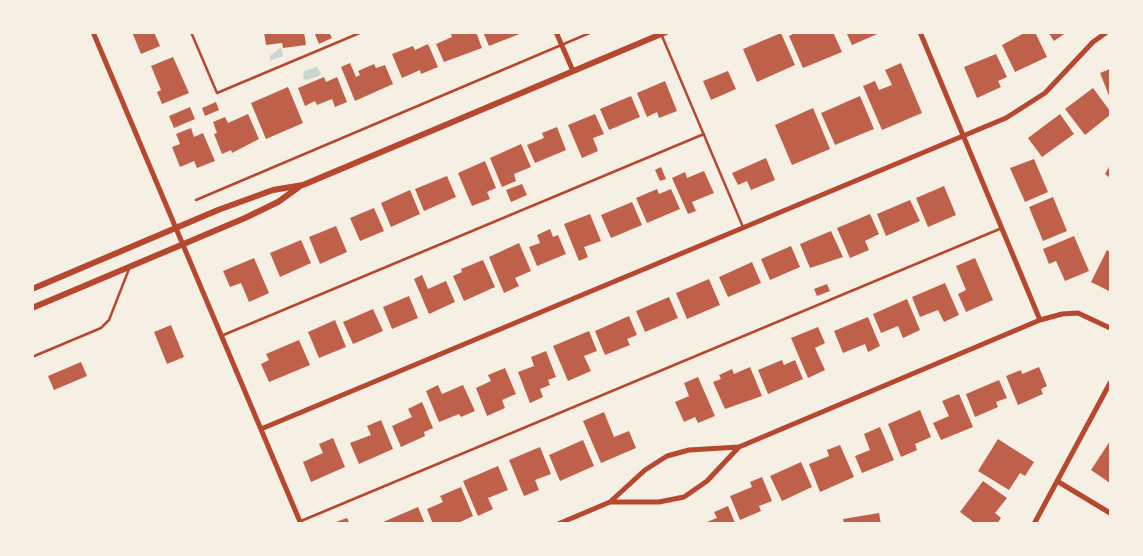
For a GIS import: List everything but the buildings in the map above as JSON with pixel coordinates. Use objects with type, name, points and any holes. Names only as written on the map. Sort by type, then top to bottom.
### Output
[{"type":"street","points":[[93,32],[300,523]]},
{"type":"street","points":[[556,32],[573,71]]},
{"type":"street","points":[[920,32],[1040,320]]},
{"type":"street","points":[[261,429],[1006,118],[1030,104],[1068,70],[1093,42],[1107,32]]},
{"type":"street","points":[[32,289],[176,228],[273,190],[302,184],[663,33]]},
{"type":"street","points":[[32,308],[183,245],[278,202],[302,184]]},
{"type":"street","points":[[558,524],[610,502],[645,470],[667,456],[689,450],[739,447],[1040,320],[1062,314],[1078,313],[1110,328]]},
{"type":"street","points":[[1034,524],[1110,383]]},
{"type":"street","points":[[610,502],[659,502],[684,496],[707,481],[739,447]]},
{"type":"street","points":[[1057,482],[1110,513]]},
{"type":"lane","points":[[191,32],[217,93],[362,32]]},
{"type":"lane","points":[[196,200],[592,32]]},
{"type":"lane","points":[[663,33],[743,227]]},
{"type":"lane","points":[[221,336],[704,134]]},
{"type":"lane","points":[[300,523],[1002,228]]},
{"type":"lane","points":[[32,357],[101,328],[109,320],[129,268]]},
{"type":"shaded area","points":[[281,47],[283,56],[270,61],[270,56]]},
{"type":"shaded area","points":[[317,67],[321,73],[319,76],[307,80],[303,79],[304,71]]}]
